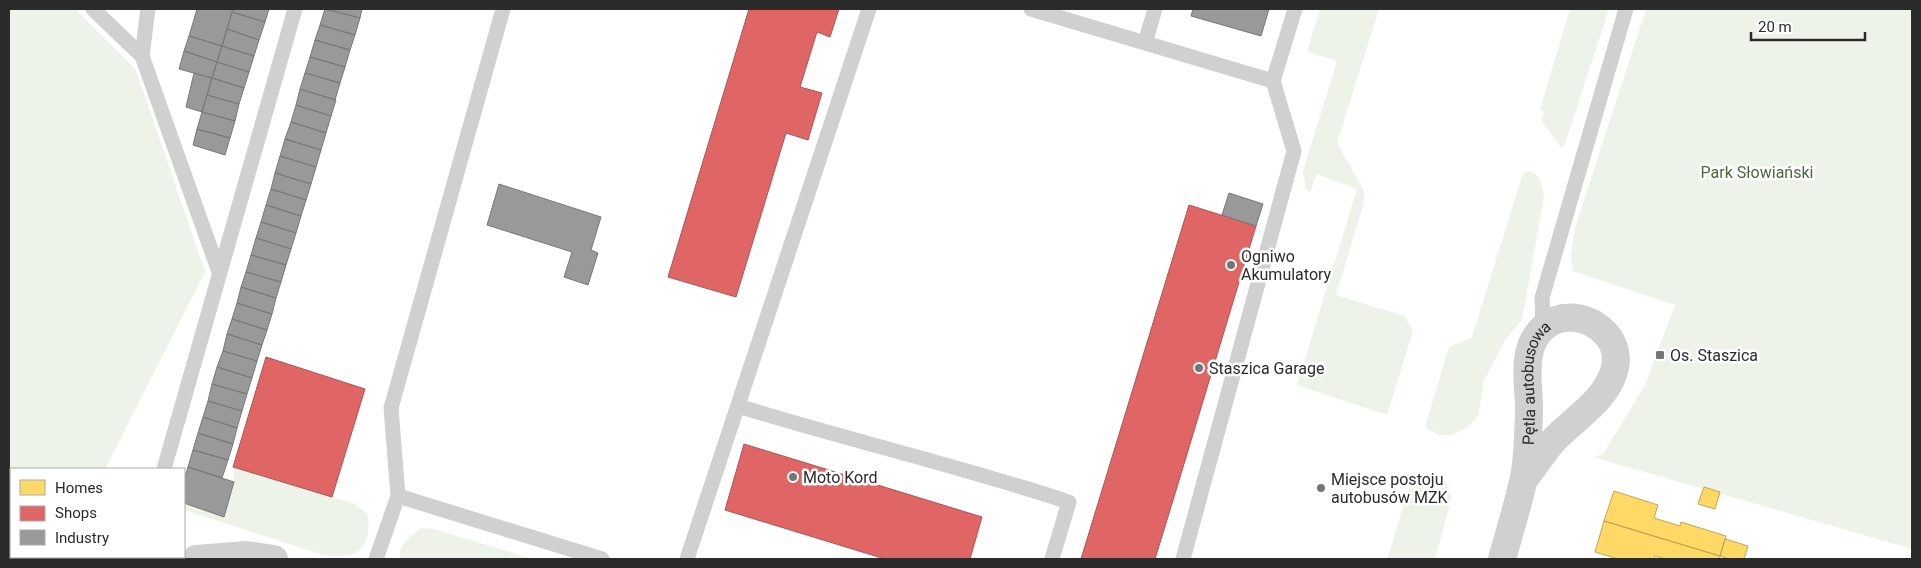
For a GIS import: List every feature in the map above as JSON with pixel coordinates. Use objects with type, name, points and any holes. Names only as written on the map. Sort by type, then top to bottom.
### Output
[{"type":"street","name":"Pętla autobusowa","points":[[1568,317],[1582,318],[1595,323],[1605,332],[1612,344],[1616,357],[1614,370],[1606,386],[1584,415],[1554,441],[1524,481],[1529,413],[1529,351],[1534,338],[1543,328],[1555,320],[1568,317]]},
{"type":"street","points":[[1502,559],[1524,481]]},
{"type":"street","points":[[196,559],[247,555],[274,559]]},
{"type":"lane","points":[[93,9],[142,56],[219,272]]},
{"type":"lane","points":[[142,56],[148,9]]},
{"type":"lane","points":[[164,468],[296,9]]},
{"type":"lane","points":[[376,559],[398,496],[391,408],[503,9]]},
{"type":"lane","points":[[687,559],[869,9]]},
{"type":"lane","points":[[1031,9],[1273,81]]},
{"type":"lane","points":[[1145,43],[1155,9]]},
{"type":"lane","points":[[1183,559],[1294,151],[1273,81],[1295,9]]},
{"type":"lane","points":[[1543,328],[1542,298],[1626,9]]},
{"type":"lane","points":[[738,406],[816,430],[926,458],[1069,502],[1052,559]]},
{"type":"lane","points":[[398,496],[602,559]]},
{"type":"green space","points":[[9,9],[75,9],[136,70],[205,272],[106,468],[10,468],[10,558],[58,558],[9,559]]},
{"type":"green space","points":[[1320,9],[1379,9],[1337,143],[1364,191],[1364,202],[1336,295],[1404,316],[1413,331],[1387,415],[1297,385],[1357,189],[1317,174],[1310,193],[1306,189],[1303,171],[1337,61],[1307,52]]},
{"type":"green space","points":[[1570,9],[1609,9],[1564,147],[1561,148],[1541,120],[1544,114],[1540,109]]},
{"type":"green space","name":"Park Słowiański","points":[[1646,9],[1912,9],[1912,549],[1593,457],[1603,454],[1644,387],[1675,305],[1573,271],[1571,257],[1575,228]]},
{"type":"green space","points":[[1528,171],[1538,177],[1544,197],[1522,320],[1505,340],[1484,381],[1478,416],[1468,427],[1452,435],[1438,435],[1425,427],[1449,347],[1472,337],[1523,173]]},
{"type":"green space","points":[[233,467],[355,504],[368,515],[369,527],[364,545],[352,554],[344,556],[323,555],[185,510],[185,503],[224,516],[234,482]]},
{"type":"green space","points":[[1426,473],[1436,475],[1444,480],[1449,487],[1452,497],[1435,559],[1387,559],[1411,482],[1418,476]]},
{"type":"green space","points":[[421,528],[434,529],[533,559],[400,559],[403,545]]},
{"type":"building: Homes","points":[[1704,487],[1720,492],[1715,509],[1698,504]]},
{"type":"building: Homes","points":[[1614,491],[1658,505],[1654,518],[1680,526],[1681,522],[1726,536],[1720,556],[1604,521]]},
{"type":"building: Homes","points":[[1604,521],[1720,556],[1719,559],[1666,559],[1655,556],[1654,559],[1618,559],[1595,552]]},
{"type":"building: Homes","points":[[1725,539],[1748,546],[1744,559],[1729,559],[1720,556]]},
{"type":"building: Shops","points":[[749,9],[839,9],[830,37],[817,32],[800,87],[822,93],[808,140],[786,133],[736,297],[668,277]]},
{"type":"building: Shops","points":[[1189,205],[1256,226],[1174,497],[1155,559],[1081,559]]},
{"type":"building: Shops","points":[[266,357],[365,389],[332,497],[233,467]]},
{"type":"building: Shops","name":"Moto Kord","points":[[744,444],[982,517],[970,559],[885,559],[725,510]]},
{"type":"building: Industry","points":[[197,9],[233,9],[222,46],[189,36]]},
{"type":"building: Industry","points":[[233,9],[269,9],[265,22],[232,12]]},
{"type":"building: Industry","points":[[325,9],[360,18],[355,35],[320,25]]},
{"type":"building: Industry","points":[[327,9],[362,9],[360,18]]},
{"type":"building: Industry","points":[[1193,9],[1269,9],[1261,36],[1191,16]]},
{"type":"building: Industry","points":[[232,12],[265,22],[259,40],[227,29]]},
{"type":"building: Industry","points":[[320,25],[355,35],[350,50],[315,40]]},
{"type":"building: Industry","points":[[227,29],[259,40],[254,56],[222,46]]},
{"type":"building: Industry","points":[[189,36],[222,46],[217,62],[184,51]]},
{"type":"building: Industry","points":[[315,40],[350,50],[345,67],[310,57]]},
{"type":"building: Industry","points":[[222,46],[254,56],[249,72],[217,62]]},
{"type":"building: Industry","points":[[184,51],[217,62],[212,78],[179,69]]},
{"type":"building: Industry","points":[[310,57],[345,67],[340,83],[305,73]]},
{"type":"building: Industry","points":[[217,62],[249,72],[244,88],[212,78]]},
{"type":"building: Industry","points":[[194,73],[212,78],[202,112],[186,107]]},
{"type":"building: Industry","points":[[305,73],[340,83],[335,100],[300,89]]},
{"type":"building: Industry","points":[[212,78],[244,88],[239,104],[207,95]]},
{"type":"building: Industry","points":[[300,89],[336,100],[331,116],[296,105]]},
{"type":"building: Industry","points":[[207,95],[239,104],[235,121],[202,112]]},
{"type":"building: Industry","points":[[296,105],[331,116],[326,133],[291,122]]},
{"type":"building: Industry","points":[[202,112],[235,121],[230,138],[197,129]]},
{"type":"building: Industry","points":[[291,122],[326,133],[321,150],[285,139]]},
{"type":"building: Industry","points":[[197,129],[230,138],[225,155],[193,145]]},
{"type":"building: Industry","points":[[285,139],[321,150],[316,167],[280,156]]},
{"type":"building: Industry","points":[[280,156],[316,167],[311,184],[275,173]]},
{"type":"building: Industry","points":[[275,173],[311,184],[306,200],[271,189]]},
{"type":"building: Industry","points":[[499,184],[601,217],[591,250],[598,253],[588,285],[564,277],[572,252],[487,225]]},
{"type":"building: Industry","points":[[271,189],[306,200],[301,216],[266,205]]},
{"type":"building: Industry","points":[[1229,193],[1263,204],[1256,226],[1222,215]]},
{"type":"building: Industry","points":[[266,205],[301,216],[296,233],[261,222]]},
{"type":"building: Industry","points":[[261,222],[296,233],[291,249],[256,238]]},
{"type":"building: Industry","points":[[256,238],[291,249],[286,265],[251,255]]},
{"type":"building: Industry","points":[[251,255],[286,265],[281,282],[246,272]]},
{"type":"building: Industry","points":[[246,272],[281,282],[276,298],[241,287]]},
{"type":"building: Industry","points":[[241,287],[276,298],[272,314],[237,303]]},
{"type":"building: Industry","points":[[237,303],[272,314],[267,330],[232,319]]},
{"type":"building: Industry","points":[[232,319],[267,330],[262,345],[227,334]]},
{"type":"building: Industry","points":[[227,334],[262,345],[257,361],[223,351]]},
{"type":"building: Industry","points":[[223,351],[257,361],[252,378],[217,367]]},
{"type":"building: Industry","points":[[217,367],[252,378],[247,394],[212,384]]},
{"type":"building: Industry","points":[[212,384],[247,394],[242,411],[208,401]]},
{"type":"building: Industry","points":[[208,401],[242,411],[237,428],[203,417]]},
{"type":"building: Industry","points":[[203,417],[237,428],[233,444],[198,433]]},
{"type":"building: Industry","points":[[198,433],[233,444],[228,460],[193,450]]},
{"type":"building: Industry","points":[[193,450],[228,460],[222,478],[188,467]]},
{"type":"building: Industry","points":[[188,467],[234,482],[224,517],[185,503],[185,477]]},
{"type":"place","name":"Ogniwo Akumulatory","points":[[1231,265]]},
{"type":"place","name":"Os. Staszica","points":[[1660,355]]},
{"type":"place","name":"Staszica Garage","points":[[1199,368]]},
{"type":"place","name":"Moto Kord","points":[[793,477]]},
{"type":"place","name":"Miejsce postoju autobusów MZK","points":[[1321,488]]}]
